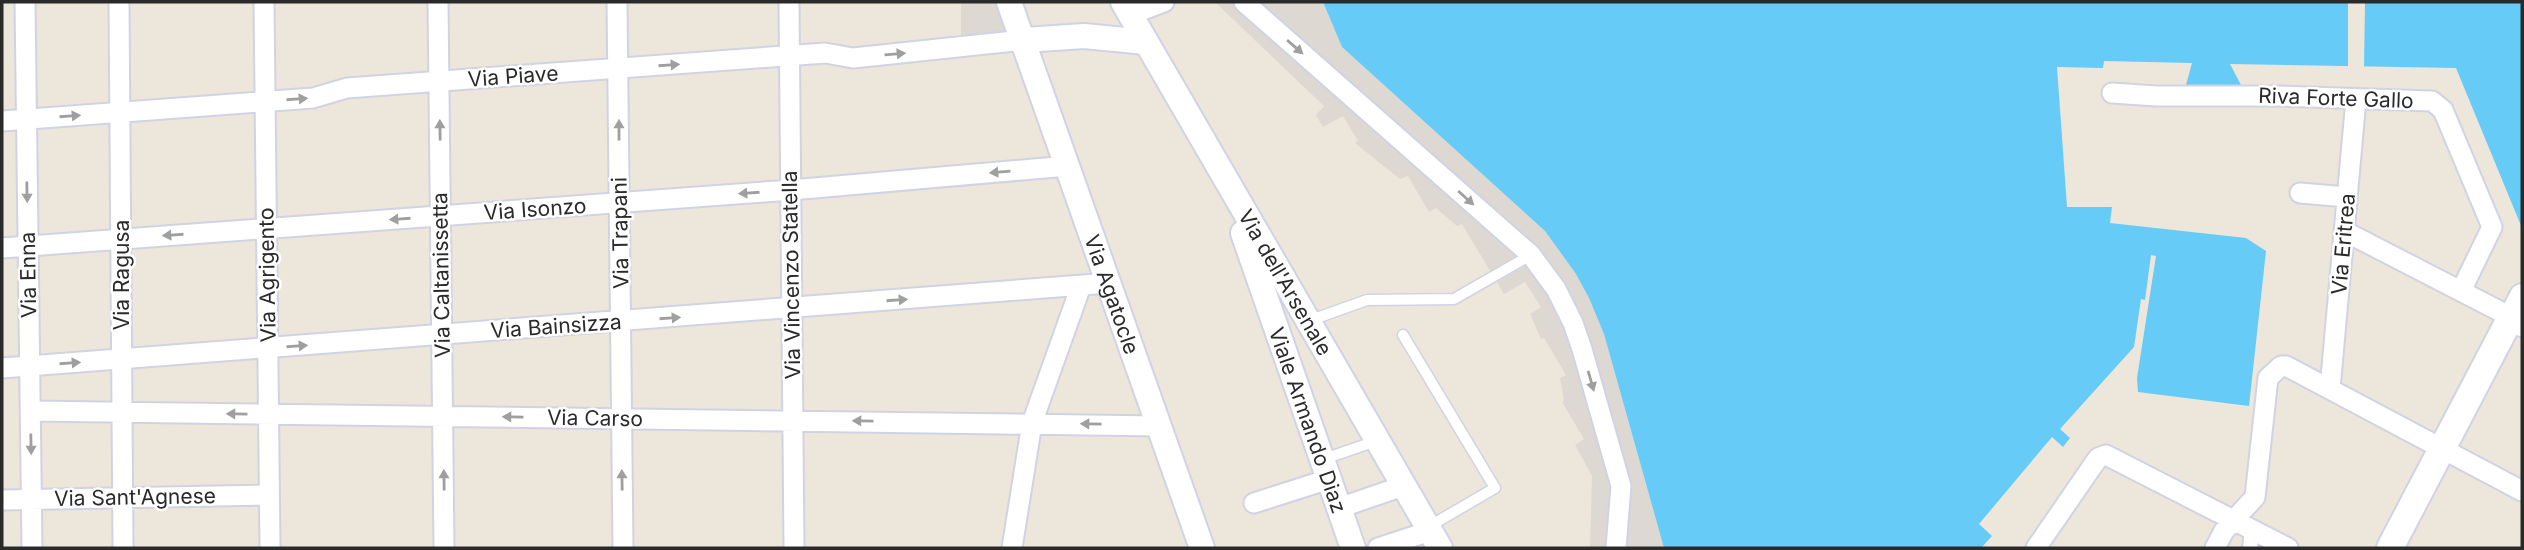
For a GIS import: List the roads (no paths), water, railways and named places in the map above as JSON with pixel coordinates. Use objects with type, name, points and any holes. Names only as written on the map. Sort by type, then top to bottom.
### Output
[{"type":"main road","points":[[2390,548],[2438,446],[2519,312]]},
{"type":"street","name":"Via Enna","points":[[25,2],[32,548]]},
{"type":"street","name":"Via Ragusa","points":[[119,2],[123,548]]},
{"type":"street","name":"Via Agrigento","points":[[264,2],[270,548]]},
{"type":"street","name":"Via Caltanissetta","points":[[438,2],[444,548]]},
{"type":"street","name":"Via Trapani","points":[[617,2],[623,548]]},
{"type":"street","name":"Via Vincenzo Statella","points":[[789,2],[794,548]]},
{"type":"street","name":"Via Agatocle","points":[[1009,2],[1202,548]]},
{"type":"street","points":[[1084,36],[1127,9],[1164,2]]},
{"type":"street","points":[[1244,2],[1531,256],[1556,289],[1586,362],[1621,486],[1616,548]]},
{"type":"street","name":"Via dell'Arsenale","points":[[1127,9],[1432,535]]},
{"type":"street","points":[[1024,40],[1084,36],[1146,42]]},
{"type":"street","name":"Via Piave","points":[[2,121],[313,98],[347,88],[825,53],[853,58],[1024,40]]},
{"type":"street","name":"Riva Forte Gallo","points":[[2112,93],[2432,101],[2443,110],[2492,227],[2461,291]]},
{"type":"street","name":"Via Eritrea","points":[[2330,389],[2356,99]]},
{"type":"street","name":"Via Isonzo","points":[[2,248],[791,190],[1068,166]]},
{"type":"street","name":"Viale Armando Diaz","points":[[1221,173],[1353,548]]},
{"type":"street","points":[[2300,193],[2347,197]]},
{"type":"street","points":[[2344,231],[2461,291],[2519,312]]},
{"type":"street","name":"Via Bainsizza","points":[[2,368],[1109,283]]},
{"type":"street","points":[[1012,548],[1032,423],[1081,286]]},
{"type":"street","points":[[2245,533],[2256,497],[2268,378],[2276,369],[2286,366],[2522,491]]},
{"type":"street","points":[[1298,389],[1305,376],[1311,372],[1325,369],[1338,374]]},
{"type":"street","name":"Via Carso","points":[[31,411],[1159,426]]},
{"type":"street","points":[[2036,548],[2098,458],[2106,455],[2245,533],[2287,548]]},
{"type":"street","points":[[1255,503],[1326,470]]},
{"type":"street","points":[[1339,508],[1403,486]]},
{"type":"street","name":"Via Sant'Agnese","points":[[2,500],[269,495]]},
{"type":"street","points":[[2216,548],[2224,531],[2245,533]]},
{"type":"street","points":[[1378,548],[1432,535]]},
{"type":"lane","points":[[1307,322],[1367,300],[1454,299],[1531,256]]},
{"type":"lane","points":[[1403,335],[1496,488],[1432,535]]},
{"type":"lane","points":[[1326,470],[1377,441]]},
{"type":"lane","points":[[2379,548],[2438,446]]},
{"type":"water","points":[[1323,2],[2522,2],[2522,228],[2456,68],[2230,64],[2241,85],[2186,85],[2192,63],[2104,61],[2103,68],[2057,67],[2067,207],[2112,207],[2110,223],[2246,238],[2266,251],[2249,406],[2138,392],[2137,378],[2156,256],[2151,255],[2145,300],[2141,299],[2134,347],[2060,429],[2070,438],[2063,447],[2052,437],[1979,524],[1992,536],[1981,548],[1664,548],[1604,334],[1576,274],[1545,231],[1342,47]]}]
